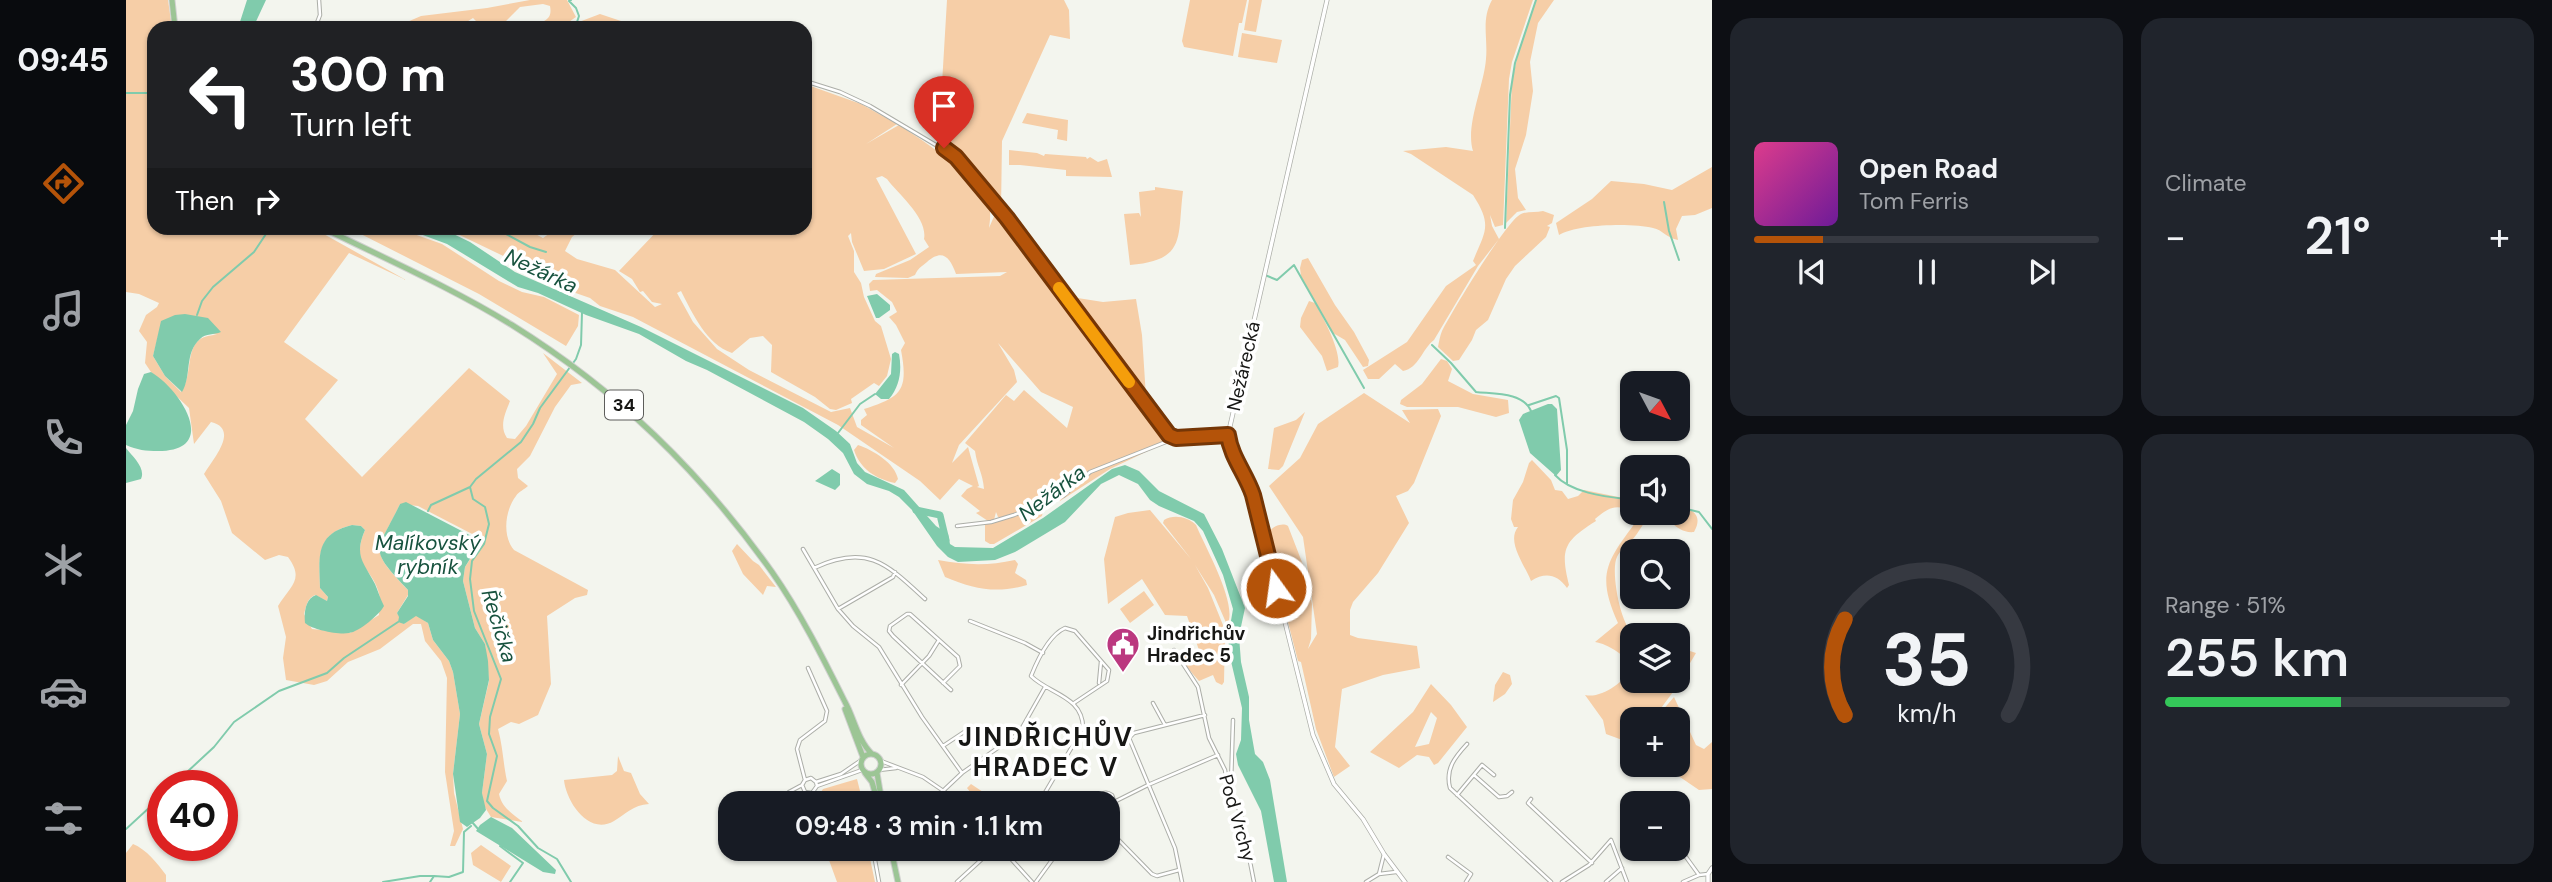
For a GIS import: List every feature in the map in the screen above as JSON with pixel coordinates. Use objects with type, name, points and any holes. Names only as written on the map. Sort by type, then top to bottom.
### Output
[{"type":"main road","points":[[172,0],[174,21]]},
{"type":"main road","name":"34","points":[[337,235],[513,326],[566,360],[626,407],[670,448],[731,517],[774,575],[835,683],[863,743],[872,754]]},
{"type":"main road","name":"34","points":[[835,683],[862,759]]},
{"type":"main road","points":[[875,791],[864,771],[862,759],[872,754],[881,761],[878,771],[879,791]]},
{"type":"main road","points":[[864,771],[872,775],[878,771]]},
{"type":"main road","points":[[894,861],[898,882]]},
{"type":"street","points":[[318,0],[320,15],[318,21]]},
{"type":"street","name":"Nežárecká","points":[[1327,0],[1228,435],[1230,450],[1247,479],[1313,735],[1334,784],[1363,819],[1405,882]]},
{"type":"street","points":[[812,83],[870,106],[956,157],[1007,218],[1169,435],[1176,438]]},
{"type":"street","points":[[957,526],[991,522],[1063,496],[1090,472],[1176,438],[1228,435]]},
{"type":"street","points":[[803,549],[838,609],[853,626],[879,647],[901,685],[962,774]]},
{"type":"street","points":[[800,559],[807,555]]},
{"type":"street","points":[[814,568],[834,559],[862,557],[887,565],[925,599]]},
{"type":"street","points":[[838,609],[893,577],[895,572]]},
{"type":"street","points":[[943,683],[960,666],[960,661],[912,615],[907,614],[890,626],[888,631],[951,691]]},
{"type":"street","points":[[970,621],[1044,653]]},
{"type":"street","points":[[1046,791],[1083,728],[1081,714],[1073,703],[1031,676],[1058,632],[1068,628],[1075,631],[1108,668],[1110,674],[1107,681],[1073,703]]},
{"type":"street","points":[[901,685],[939,640]]},
{"type":"street","name":"Pod Vrchy","points":[[1174,650],[1198,687],[1209,738],[1224,770],[1228,791],[1240,811],[1254,882]]},
{"type":"street","points":[[1099,684],[1101,663]]},
{"type":"street","points":[[791,791],[802,785],[805,780],[797,748],[800,740],[825,721],[827,711],[808,668]]},
{"type":"street","points":[[881,761],[923,777],[944,790],[1019,733],[1046,687]]},
{"type":"street","points":[[1153,703],[1165,724]]},
{"type":"street","points":[[1182,882],[1175,848],[1129,738],[1134,733],[1205,715]]},
{"type":"street","points":[[1234,720],[1231,784],[1234,800]]},
{"type":"street","points":[[943,746],[967,730]]},
{"type":"street","points":[[1466,744],[1451,762],[1449,785],[1551,882]]},
{"type":"street","points":[[1120,798],[1218,755]]},
{"type":"street","points":[[814,791],[817,784],[841,774],[862,759]]},
{"type":"street","points":[[803,765],[817,784]]},
{"type":"street","points":[[1457,795],[1482,765],[1494,775]]},
{"type":"street","points":[[878,771],[899,768]]},
{"type":"street","points":[[817,784],[864,771]]},
{"type":"street","points":[[1474,775],[1499,797],[1512,792]]},
{"type":"street","points":[[805,780],[811,778]]},
{"type":"street","points":[[802,785],[805,791]]},
{"type":"street","points":[[1531,799],[1528,803],[1592,863]]},
{"type":"street","points":[[1562,882],[1592,863],[1611,840],[1628,882]]},
{"type":"street","points":[[1120,841],[1152,874],[1157,876],[1179,870]]},
{"type":"street","points":[[1379,874],[1384,854]]},
{"type":"street","points":[[1448,857],[1471,874],[1466,882]]},
{"type":"street","points":[[875,861],[879,882]]},
{"type":"street","points":[[957,882],[980,861]]},
{"type":"street","points":[[1014,861],[1034,882],[1051,861]]},
{"type":"street","points":[[1689,861],[1699,875]]},
{"type":"street","points":[[1708,882],[1708,874],[1712,868]]},
{"type":"street","points":[[1606,882],[1622,869]]},
{"type":"street","points":[[1366,882],[1379,874],[1398,872]]},
{"type":"street","points":[[1683,882],[1708,874]]},
{"type":"shaded area","points":[[126,0],[168,0],[171,21],[147,21],[147,235],[326,235],[406,280],[349,253],[284,342],[338,380],[305,419],[362,477],[469,368],[510,401],[503,424],[507,438],[515,439],[526,426],[557,374],[543,353],[582,383],[571,385],[555,407],[530,456],[517,469],[518,478],[528,486],[512,502],[506,523],[508,538],[514,550],[588,590],[587,595],[575,598],[547,616],[551,684],[538,715],[519,724],[511,722],[498,729],[507,781],[499,794],[500,799],[511,813],[523,822],[491,817],[483,804],[487,754],[479,724],[489,681],[485,644],[475,628],[463,581],[465,567],[478,547],[478,537],[418,506],[400,504],[380,549],[386,565],[408,590],[408,595],[397,613],[404,624],[416,615],[428,623],[433,640],[449,661],[453,672],[460,714],[453,774],[454,793],[463,829],[455,846],[450,846],[454,831],[445,772],[447,678],[441,661],[425,641],[421,624],[413,624],[380,649],[348,662],[327,681],[314,685],[286,680],[283,658],[286,637],[278,606],[294,583],[293,565],[288,557],[279,555],[265,560],[232,533],[221,501],[204,474],[222,445],[223,431],[211,422],[194,444],[189,408],[145,363],[147,342],[139,331],[146,315],[159,303],[139,294],[126,292]],"holes":[[[162,321],[217,335],[205,337],[193,348],[188,375],[181,392],[165,376],[153,356]],[[352,525],[361,526],[365,530],[361,543],[361,560],[377,588],[380,600],[379,615],[350,633],[312,629],[304,614],[307,603],[315,595],[327,601],[328,597],[320,588],[322,548],[326,540],[340,529]]]},
{"type":"shaded area","points":[[530,0],[567,0],[576,17],[570,21],[544,21],[550,15],[550,6],[543,4],[520,7],[506,21],[476,21],[473,18],[468,21],[409,21],[421,16]]},
{"type":"shaded area","points":[[947,0],[1064,0],[1069,10],[1070,39],[1050,35],[1002,141],[1001,210],[1007,218],[939,134]]},
{"type":"shaded area","points":[[1190,0],[1247,0],[1242,23],[1239,23],[1233,56],[1184,47],[1182,41]]},
{"type":"shaded area","points":[[1249,0],[1262,0],[1256,32],[1244,30]]},
{"type":"shaded area","points":[[1492,0],[1533,0],[1509,79],[1503,225],[1495,227],[1490,215],[1499,239],[1478,266],[1434,340],[1417,362],[1403,371],[1395,364],[1379,379],[1368,379],[1363,370],[1407,342],[1446,286],[1476,265],[1473,261],[1484,235],[1485,222],[1473,195],[1403,151],[1446,147],[1473,151],[1471,130],[1485,70],[1486,22]]},
{"type":"shaded area","points":[[1536,0],[1554,0],[1538,23],[1530,62],[1533,91],[1526,135],[1515,169],[1518,198],[1526,210],[1517,212],[1506,223],[1512,81]]},
{"type":"shaded area","points":[[600,14],[621,21],[582,21]]},
{"type":"shaded area","points":[[1242,33],[1282,40],[1277,63],[1238,57]]},
{"type":"shaded area","points":[[812,86],[861,104],[897,124],[866,144],[899,125],[950,161],[983,195],[990,209],[989,228],[995,214],[1065,296],[1103,302],[1136,299],[1142,335],[1146,397],[1137,391],[1169,435],[1167,442],[1110,469],[1060,501],[1041,494],[1024,509],[1002,518],[998,517],[996,512],[994,520],[988,521],[976,513],[980,511],[961,496],[973,486],[959,479],[940,500],[920,481],[838,425],[633,317],[600,306],[590,298],[567,290],[562,283],[549,277],[538,276],[520,264],[460,235],[537,235],[543,238],[547,235],[574,235],[565,251],[577,259],[615,270],[655,307],[662,304],[652,302],[643,291],[640,292],[632,279],[619,271],[653,235],[812,235]],"holes":[[[882,176],[912,207],[922,223],[924,239],[929,247],[910,260],[876,274],[875,277],[908,278],[933,258],[942,255],[951,263],[956,274],[1007,272],[1000,276],[873,280],[869,284],[870,291],[877,290],[892,302],[897,312],[889,317],[905,343],[901,350],[904,375],[899,391],[894,396],[864,409],[867,415],[861,420],[861,425],[894,448],[857,427],[850,408],[831,412],[749,370],[717,349],[693,322],[677,293],[681,291],[701,327],[723,349],[732,353],[750,338],[763,336],[772,345],[771,372],[815,397],[830,409],[836,410],[852,403],[851,399],[874,383],[879,386],[887,376],[891,359],[881,326],[875,321],[861,283],[854,272],[854,251],[848,236],[851,233],[864,271],[884,269],[916,254],[876,178]],[[998,343],[1041,392],[1073,407],[1067,428],[1024,390],[1014,401],[1006,395],[965,443],[975,451],[984,489],[977,487],[979,486],[968,447],[952,463],[959,445],[1017,382],[1014,370]]]},
{"type":"shaded area","points":[[1027,113],[1068,120],[1067,141],[1057,139],[1058,130],[1022,123]]},
{"type":"shaded area","points":[[1009,150],[1044,156],[1090,157],[1098,162],[1107,159],[1112,177],[1066,176],[1066,170],[1009,165]]},
{"type":"shaded area","points":[[1712,167],[1712,208],[1695,215],[1682,216],[1676,229],[1678,240],[1656,229],[1632,225],[1592,227],[1559,235],[1556,223],[1592,199],[1611,181],[1672,190]]},
{"type":"shaded area","points":[[1155,187],[1183,191],[1176,244],[1161,258],[1130,265],[1124,214],[1139,213],[1141,217],[1139,192],[1155,190]]},
{"type":"shaded area","points":[[1543,211],[1554,215],[1552,223],[1547,226],[1550,227],[1546,237],[1515,266],[1506,279],[1488,320],[1476,330],[1459,360],[1453,361],[1438,347],[1442,331],[1456,306],[1514,220],[1524,213]]},
{"type":"shaded area","points":[[363,235],[417,235],[442,244],[499,281],[522,292],[544,297],[579,315],[578,326],[566,346],[479,294]]},
{"type":"shaded area","points":[[1308,258],[1354,332],[1369,360],[1368,366],[1363,367],[1345,340],[1333,333],[1301,276],[1302,260]]},
{"type":"shaded area","points":[[1309,301],[1315,303],[1337,353],[1338,367],[1327,371],[1322,356],[1300,327]]},
{"type":"shaded area","points":[[1441,359],[1447,361],[1452,369],[1448,381],[1473,394],[1508,400],[1509,413],[1496,417],[1458,407],[1407,407],[1400,404],[1401,400],[1422,384]]},
{"type":"shaded area","points":[[1364,393],[1410,423],[1402,410],[1438,409],[1441,416],[1414,483],[1408,491],[1396,496],[1409,523],[1378,573],[1353,602],[1350,610],[1350,635],[1417,646],[1420,668],[1383,675],[1342,689],[1335,747],[1350,766],[1334,777],[1316,729],[1301,662],[1298,661],[1273,564],[1269,532],[1277,526],[1288,526],[1305,570],[1312,604],[1311,639],[1308,649],[1317,634],[1303,537],[1269,486],[1300,458],[1318,424]]},
{"type":"shaded area","points":[[1305,412],[1283,466],[1279,470],[1268,469],[1274,428],[1296,420]]},
{"type":"shaded area","points":[[858,445],[870,450],[893,468],[898,479],[895,483],[875,476],[860,463],[854,450]]},
{"type":"shaded area","points":[[1532,460],[1551,480],[1555,490],[1562,491],[1568,499],[1578,496],[1584,490],[1620,497],[1620,508],[1608,510],[1595,519],[1596,521],[1577,534],[1567,547],[1567,588],[1550,576],[1541,576],[1531,581],[1515,546],[1518,527],[1514,527],[1511,519],[1513,500]]},
{"type":"shaded area","points":[[1037,507],[1043,511],[1042,516],[994,544],[985,541],[985,524],[1011,518]]},
{"type":"shaded area","points":[[1150,510],[1191,559],[1163,523],[1168,518],[1181,517],[1196,525],[1219,576],[1228,604],[1227,625],[1214,595],[1195,565],[1208,588],[1225,630],[1222,685],[1216,682],[1213,675],[1199,681],[1177,656],[1199,650],[1187,616],[1165,615],[1142,579],[1108,604],[1104,559],[1115,517]]},
{"type":"shaded area","points":[[1690,510],[1697,518],[1697,526],[1694,532],[1682,530],[1675,525],[1690,525]]},
{"type":"shaded area","points":[[1634,525],[1643,525],[1633,539],[1624,539]]},
{"type":"shaded area","points":[[737,544],[759,565],[776,587],[767,586],[763,595],[743,574],[732,551]]},
{"type":"shaded area","points":[[1619,546],[1620,553],[1615,564],[1616,586],[1626,623],[1620,623],[1620,654],[1606,645],[1595,642],[1618,623],[1611,606],[1606,579],[1612,557]]},
{"type":"shaded area","points":[[938,560],[976,564],[1015,560],[1018,564],[1015,573],[1026,580],[1027,585],[995,590],[966,585],[945,577]]},
{"type":"shaded area","points":[[1144,591],[1154,605],[1130,623],[1120,609]]},
{"type":"shaded area","points":[[1690,651],[1696,653],[1690,663]]},
{"type":"shaded area","points":[[1503,672],[1510,675],[1512,684],[1505,694],[1493,702],[1495,685]]},
{"type":"shaded area","points":[[1620,682],[1620,693],[1672,693],[1662,707],[1620,707],[1620,739],[1606,734],[1603,720],[1585,695],[1591,696]]},
{"type":"shaded area","points":[[1431,684],[1467,727],[1434,765],[1429,757],[1417,755],[1399,768],[1370,752],[1413,712]],"holes":[[[1431,712],[1437,718],[1429,744],[1415,747]]]},
{"type":"shaded area","points":[[1674,697],[1679,707],[1665,707]]},
{"type":"shaded area","points":[[1690,732],[1696,745],[1704,749],[1712,742],[1712,789],[1699,790],[1680,777],[1690,777]]},
{"type":"shaded area","points":[[618,756],[624,771],[631,773],[640,794],[649,804],[634,808],[614,821],[596,824],[587,820],[574,806],[564,780],[612,775],[617,771]]},
{"type":"shaded area","points":[[857,779],[860,791],[822,791]]},
{"type":"shaded area","points":[[971,784],[982,791],[969,791],[967,788]]},
{"type":"shaded area","points":[[133,844],[143,849],[147,853],[147,861],[154,861],[166,875],[166,882],[126,882],[126,853]]},
{"type":"shaded area","points":[[481,845],[511,866],[501,882],[473,865],[471,853]]},
{"type":"shaded area","points":[[829,861],[871,861],[875,882],[837,882]]},
{"type":"water","points":[[247,0],[266,0],[256,21],[240,21]]},
{"type":"water","points":[[423,235],[456,235],[515,272],[641,327],[803,408],[850,444],[857,463],[865,472],[904,490],[936,526],[948,534],[950,544],[955,547],[993,548],[1043,518],[1112,469],[1125,465],[1139,471],[1159,491],[1204,514],[1222,549],[1245,608],[1239,636],[1241,662],[1249,697],[1249,720],[1255,754],[1263,762],[1270,780],[1287,882],[1274,882],[1261,811],[1238,765],[1236,754],[1241,740],[1242,708],[1228,638],[1233,609],[1223,575],[1203,531],[1194,521],[1159,506],[1150,500],[1138,484],[1119,475],[1101,484],[1065,522],[1015,552],[995,560],[958,562],[937,546],[912,510],[899,497],[867,484],[854,474],[843,453],[804,422],[639,334],[518,287],[447,244]]},
{"type":"water","points":[[877,294],[890,305],[890,310],[879,318],[876,318],[867,296]]},
{"type":"water","points":[[185,314],[208,318],[221,332],[205,336],[195,345],[182,392],[165,376],[153,356],[161,321]]},
{"type":"water","points":[[892,354],[899,354],[900,360],[898,383],[889,399],[881,399],[875,394],[891,374]]},
{"type":"water","points":[[151,372],[162,380],[183,404],[189,418],[191,430],[188,441],[177,448],[149,451],[126,445],[126,425],[133,411],[138,389],[144,374]]},
{"type":"water","points":[[1548,404],[1557,409],[1561,470],[1556,476],[1530,453],[1519,420],[1523,414]]},
{"type":"water","points":[[126,448],[138,463],[142,475],[141,479],[126,483]]},
{"type":"water","points":[[832,469],[840,474],[840,485],[835,490],[815,481]]},
{"type":"water","name":"Malíkovský rybník","points":[[406,502],[481,541],[465,567],[463,581],[475,628],[485,644],[488,661],[489,680],[479,724],[487,754],[482,793],[486,810],[467,827],[460,822],[453,774],[460,714],[453,672],[449,661],[433,640],[428,623],[416,616],[404,624],[398,622],[397,613],[408,596],[408,590],[381,557],[381,542],[400,504]]},
{"type":"water","points":[[352,525],[361,526],[365,530],[360,546],[361,558],[384,606],[369,622],[353,632],[339,633],[314,628],[305,623],[307,603],[316,595],[327,601],[328,597],[320,588],[322,548],[331,534]]},
{"type":"water","points":[[491,817],[512,828],[556,870],[555,874],[543,872],[476,831]]},
{"type":"waterway","points":[[571,0],[569,1],[579,16],[577,21]]},
{"type":"waterway","points":[[1505,228],[1510,95],[1515,63],[1536,0]]},
{"type":"waterway","points":[[126,93],[147,93]]},
{"type":"waterway","points":[[1664,202],[1669,231],[1679,260]]},
{"type":"waterway","points":[[197,315],[202,301],[213,287],[254,252],[265,235]]},
{"type":"waterway","name":"Nežárka","points":[[508,235],[546,252]]},
{"type":"waterway","points":[[1265,275],[1277,280],[1294,265],[1364,388]]},
{"type":"waterway","name":"Řečička","points":[[571,882],[557,859],[538,848],[518,826],[487,801],[497,756],[489,734],[490,717],[501,679],[474,611],[470,579],[472,561],[484,544],[489,524],[485,507],[473,499],[470,487],[521,442],[540,408],[576,359],[581,345],[582,313]]},
{"type":"waterway","points":[[1432,345],[1476,392],[1515,397],[1522,400],[1531,411]]},
{"type":"waterway","points":[[838,433],[860,404],[875,394]]},
{"type":"waterway","points":[[1529,405],[1556,396],[1559,398],[1567,450],[1567,484]]},
{"type":"waterway","points":[[1555,475],[1581,490],[1620,498]]},
{"type":"waterway","points":[[428,511],[431,505],[470,487]]},
{"type":"waterway","points":[[916,510],[940,515],[946,540]]},
{"type":"waterway","points":[[1690,510],[1699,512],[1712,529]]},
{"type":"waterway","points":[[189,770],[214,747],[234,722],[279,691],[327,673],[344,658],[398,622]]},
{"type":"waterway","points":[[126,829],[147,810]]},
{"type":"waterway","points":[[472,822],[479,830]]},
{"type":"waterway","points":[[430,882],[434,876],[449,877],[463,872],[464,832],[471,826]]},
{"type":"waterway","points":[[500,846],[523,863],[510,882]]},
{"type":"waterway","points":[[383,882],[434,876]]},
{"type":"slow traffic","points":[[1059,288],[1129,382]]},
{"type":"place","name":"Jindřichův Hradec 5","points":[[1123,674]]},
{"type":"district","name":"JINDŘICHŮV HRADEC V","points":[[1046,752]]},
{"type":"route","points":[[944,148],[956,157],[1007,218],[1169,435],[1176,438],[1228,435],[1230,450],[1253,495],[1276,588]]}]
